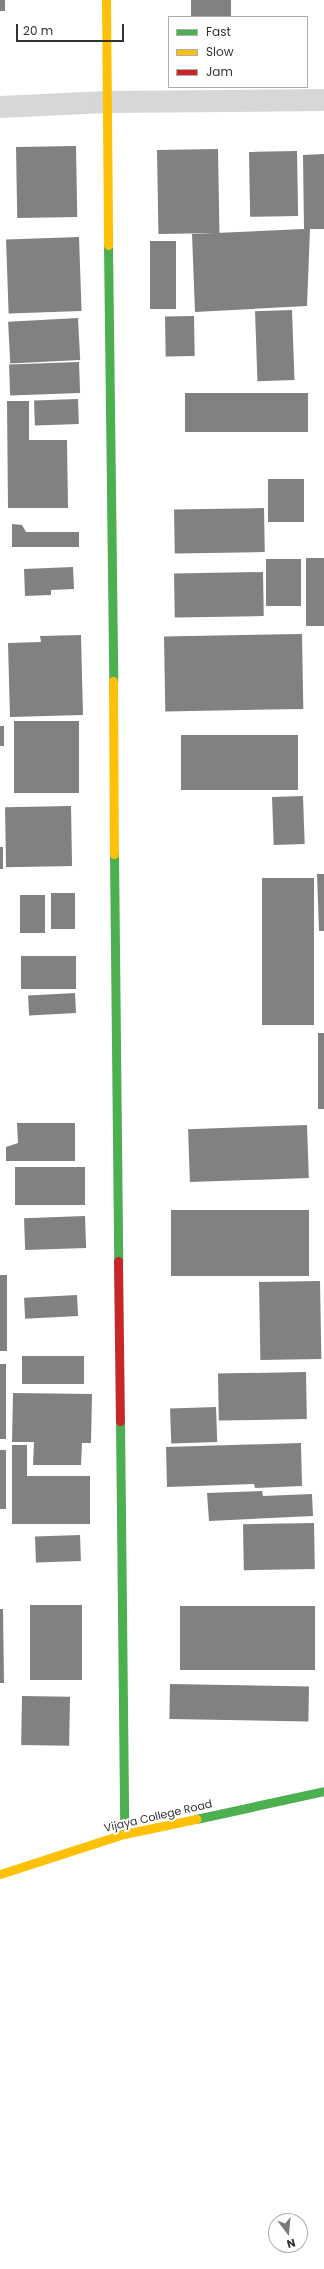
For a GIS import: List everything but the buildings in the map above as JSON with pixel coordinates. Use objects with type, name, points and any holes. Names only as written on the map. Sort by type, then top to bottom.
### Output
[{"type":"street","points":[[106,0],[124,1834]]},
{"type":"street","points":[[0,107],[106,102],[324,100]]},
{"type":"street","name":"Vijaya College Road","points":[[0,1874],[124,1834],[324,1791]]},
{"type":"traffic: fast","points":[[108,245],[113,681]]},
{"type":"traffic: fast","points":[[114,854],[118,1261]]},
{"type":"traffic: fast","points":[[120,1421],[124,1834]]},
{"type":"traffic: fast","points":[[196,1819],[324,1791]]},
{"type":"traffic: slow","points":[[106,0],[108,245]]},
{"type":"traffic: slow","points":[[113,681],[114,854]]},
{"type":"traffic: slow","points":[[0,1874],[124,1834],[196,1819]]},
{"type":"traffic: jam","points":[[118,1261],[120,1421]]}]
